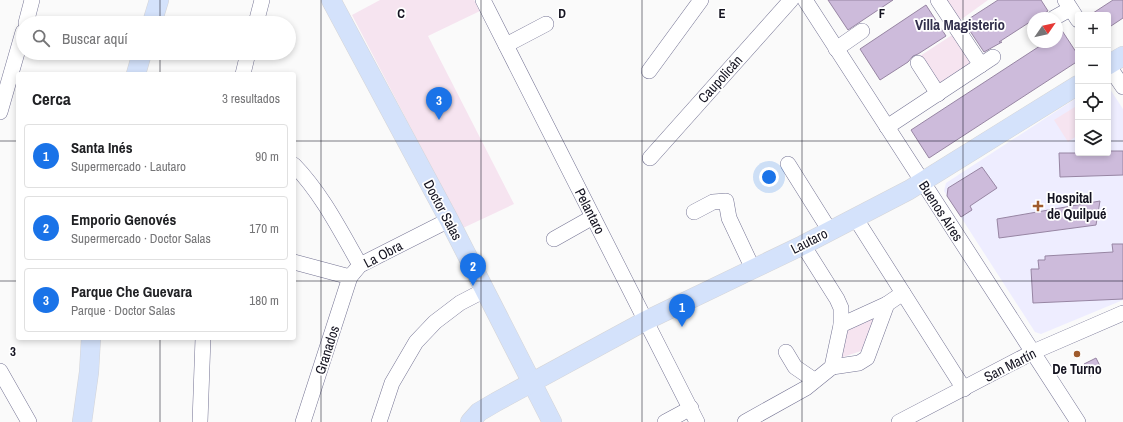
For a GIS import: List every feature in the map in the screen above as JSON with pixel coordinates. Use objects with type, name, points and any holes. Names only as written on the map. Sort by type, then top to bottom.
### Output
[{"type":"main road","points":[[154,16],[159,0]]},
{"type":"main road","name":"Doctor Salas","points":[[331,0],[449,220],[552,422]]},
{"type":"main road","points":[[1111,63],[1123,56]]},
{"type":"main road","points":[[137,72],[140,60]]},
{"type":"main road","name":"Lautaro","points":[[470,422],[479,412],[645,321],[856,219],[923,183],[1075,86]]},
{"type":"main road","points":[[82,422],[89,372],[90,340]]},
{"type":"street","points":[[28,16],[32,0]]},
{"type":"street","points":[[258,16],[262,0]]},
{"type":"street","name":"Pelantaro","points":[[483,0],[697,422]]},
{"type":"street","points":[[649,71],[701,0]]},
{"type":"street","name":"Caupolicán","points":[[650,158],[791,0]]},
{"type":"street","name":"Buenos Aires","points":[[805,0],[1078,422]]},
{"type":"street","points":[[938,0],[980,65]]},
{"type":"street","points":[[506,45],[546,24]]},
{"type":"street","points":[[836,49],[862,31]]},
{"type":"street","points":[[0,112],[16,56]]},
{"type":"street","points":[[887,127],[993,57]]},
{"type":"street","points":[[243,72],[246,60]]},
{"type":"street","points":[[918,64],[938,94]]},
{"type":"street","points":[[1111,69],[1123,87]]},
{"type":"street","points":[[788,164],[830,231]]},
{"type":"street","points":[[296,166],[308,179],[323,200],[360,265]]},
{"type":"street","points":[[694,212],[713,202],[726,201],[729,218],[753,269]]},
{"type":"street","points":[[554,239],[593,217]]},
{"type":"street","points":[[856,219],[964,389]]},
{"type":"street","name":"La Obra","points":[[296,263],[350,277],[360,265],[449,220]]},
{"type":"street","points":[[803,245],[841,308],[841,325],[832,367]]},
{"type":"street","name":"Granados","points":[[303,422],[350,277]]},
{"type":"street","points":[[379,422],[392,382],[416,342],[440,318],[460,303],[485,290]]},
{"type":"street","points":[[841,325],[887,304],[903,293]]},
{"type":"street","points":[[745,422],[806,388],[832,367],[859,363],[867,358],[887,304]]},
{"type":"street","name":"San Martín","points":[[900,422],[1033,352],[1123,312]]},
{"type":"street","points":[[200,422],[203,340]]},
{"type":"street","points":[[786,352],[790,361],[795,367],[814,380]]},
{"type":"street","points":[[0,371],[29,422]]},
{"type":"street","points":[[665,422],[691,408]]},
{"type":"shaded area","points":[[380,0],[474,0],[480,11],[428,36],[514,204],[463,228],[352,15]]},
{"type":"shaded area","points":[[945,0],[988,0],[959,21]]},
{"type":"shaded area","points":[[952,35],[972,65],[938,88],[917,58]]},
{"type":"shaded area","name":"Hospital de Quilpué","points":[[1111,91],[1123,109],[1123,300],[1041,334],[1035,332],[944,191],[946,183],[1075,99],[1075,156],[1111,156]]},
{"type":"shaded area","points":[[1075,107],[1075,137],[1068,142],[1054,120]]},
{"type":"shaded area","points":[[878,315],[861,351],[840,358],[845,330]]},
{"type":"building","points":[[828,0],[893,0],[848,30]]},
{"type":"building","points":[[998,0],[1041,0],[1048,11],[1027,12],[1027,24],[999,42],[1002,42],[984,52],[964,22]]},
{"type":"building","points":[[1113,0],[1123,0],[1123,18],[1111,26],[1111,12],[1095,12]]},
{"type":"building","points":[[926,5],[946,36],[913,56],[908,62],[880,80],[860,49]]},
{"type":"building","points":[[1063,32],[1075,50],[1075,63],[929,158],[911,130],[1037,48],[1063,48]]},
{"type":"building","points":[[1111,151],[1123,151],[1123,175],[1060,177],[1059,153],[1075,153],[1075,156],[1111,156]]},
{"type":"building","points":[[982,167],[997,188],[970,206],[972,210],[961,217],[947,196],[948,188]]},
{"type":"building","points":[[1100,201],[1096,225],[999,238],[997,219]]},
{"type":"building","points":[[1112,244],[1123,244],[1123,299],[1033,303],[1031,269],[1039,269],[1038,260],[1045,260],[1045,256],[1113,252]]},
{"type":"building","points":[[1096,358],[1102,370],[1090,376],[1084,364]]},
{"type":"place","name":"Parque Che Guevara","points":[[439,120]]},
{"type":"place","name":"Hospital de Quilpué","points":[[1038,206]]},
{"type":"place","name":"Emporio Genovés","points":[[473,286]]},
{"type":"place","name":"Santa Inés","points":[[682,327]]},
{"type":"place","name":"De Turno","points":[[1077,354]]},
{"type":"district","name":"Villa Magisterio","points":[[960,24]]}]
